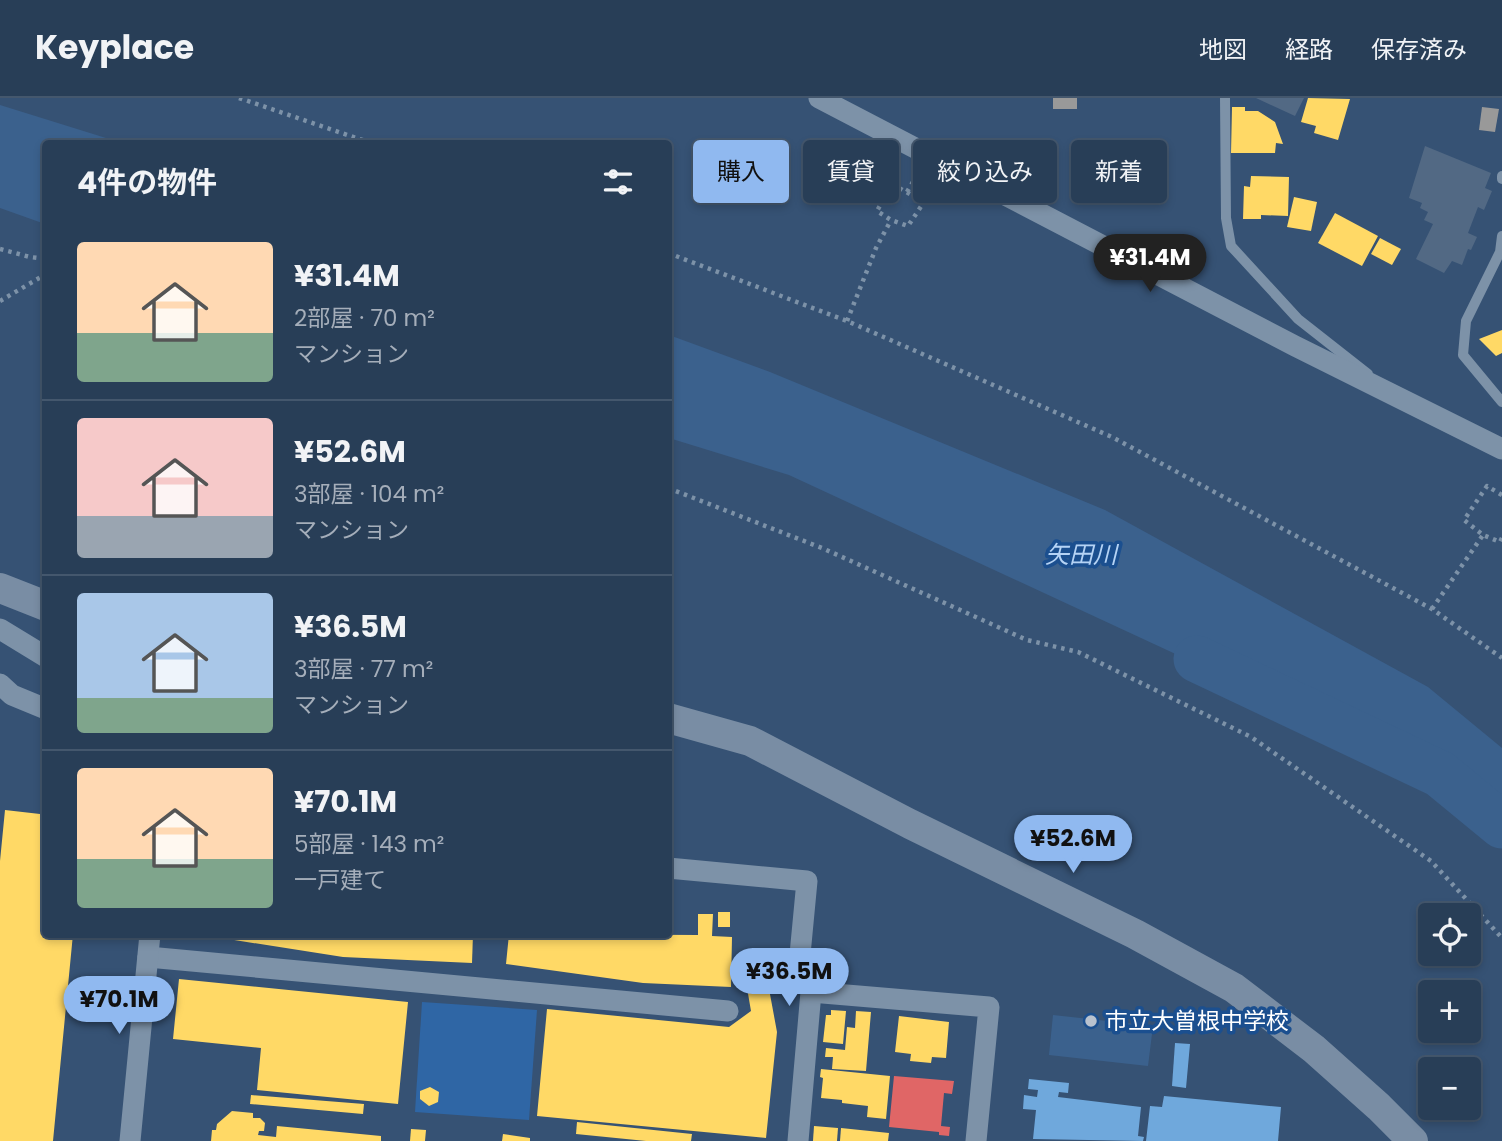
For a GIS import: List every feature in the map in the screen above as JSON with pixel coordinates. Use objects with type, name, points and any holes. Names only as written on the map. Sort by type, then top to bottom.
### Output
[{"type":"street","points":[[819,98],[1502,449]]},
{"type":"street","points":[[0,589],[42,605]]},
{"type":"street","points":[[0,629],[42,655]]},
{"type":"street","points":[[0,684],[12,695],[42,707]]},
{"type":"street","points":[[672,719],[750,741],[909,824],[1135,933],[1234,988],[1314,1049],[1413,1141]]},
{"type":"street","points":[[672,868],[807,881],[799,965],[811,992],[798,1141]]},
{"type":"street","points":[[130,1141],[150,938]]},
{"type":"street","points":[[148,957],[727,1012]]},
{"type":"street","points":[[811,992],[989,1007],[976,1141]]},
{"type":"lane","points":[[1225,98],[1226,218],[1231,246],[1298,320],[1398,397]]},
{"type":"lane","points":[[1502,236],[1500,252],[1466,321],[1463,355],[1502,402]]},
{"type":"path","points":[[239,98],[362,140]]},
{"type":"path","points":[[892,184],[924,202],[908,226],[891,220],[877,211],[892,184]]},
{"type":"path","points":[[907,192],[911,186]]},
{"type":"path","points":[[847,321],[876,248],[891,220]]},
{"type":"path","points":[[0,249],[42,258]]},
{"type":"path","points":[[672,255],[847,321],[1112,437],[1432,610],[1502,658]]},
{"type":"path","points":[[0,302],[42,276]]},
{"type":"path","points":[[1502,495],[1487,486],[1464,520],[1483,535],[1500,542],[1502,538]]},
{"type":"path","points":[[672,490],[822,548],[1027,640],[1078,652],[1251,737],[1431,861],[1502,938]]},
{"type":"path","points":[[1432,610],[1483,535]]},
{"type":"shaded area","points":[[422,1002],[537,1010],[529,1120],[415,1112]]},
{"type":"water","points":[[0,105],[112,140],[42,140],[42,223],[0,208]]},
{"type":"water","name":"矢田川","points":[[672,336],[770,372],[1105,510],[1428,687],[1502,748],[1502,848],[1372,733],[1182,657],[789,475],[672,439]]},
{"type":"water","points":[[1053,1015],[1153,1026],[1148,1066],[1049,1055]]},
{"type":"building: 住宅","points":[[1308,98],[1350,99],[1338,140],[1314,133],[1316,126],[1301,122]]},
{"type":"building: 住宅","points":[[1232,107],[1258,111],[1275,122],[1283,144],[1276,143],[1275,153],[1231,153]]},
{"type":"building: 住宅","points":[[1251,176],[1289,177],[1288,216],[1261,215],[1261,219],[1243,219],[1244,186],[1250,187]]},
{"type":"building: 住宅","points":[[1294,197],[1317,202],[1311,231],[1287,227]]},
{"type":"building: 住宅","points":[[1335,213],[1378,236],[1362,266],[1318,243]]},
{"type":"building: 住宅","points":[[1380,238],[1401,249],[1392,265],[1371,254]]},
{"type":"building: 住宅","points":[[1502,330],[1502,353],[1496,356],[1479,339]]},
{"type":"building: 住宅","points":[[41,803],[42,938],[73,938],[53,1141],[0,1141],[0,861],[5,810],[40,814]]},
{"type":"building: 住宅","points":[[718,912],[730,912],[730,927],[718,927]]},
{"type":"building: 住宅","points":[[698,914],[713,914],[712,936],[732,937],[731,987],[643,983],[506,964],[509,938],[672,938],[672,935],[698,935]]},
{"type":"building: 住宅","points":[[473,938],[472,963],[343,957],[228,939]]},
{"type":"building: 住宅","points":[[767,978],[777,1032],[766,1138],[537,1116],[547,1009],[729,1027],[751,1011],[746,982]]},
{"type":"building: 住宅","points":[[179,979],[408,1002],[398,1104],[257,1090],[261,1048],[173,1039]]},
{"type":"building: 住宅","points":[[831,1010],[846,1011],[843,1044],[823,1042],[826,1015],[831,1015]]},
{"type":"building: 住宅","points":[[856,1011],[871,1012],[866,1071],[832,1069],[833,1057],[825,1057],[826,1048],[845,1050],[847,1027],[855,1028]]},
{"type":"building: 住宅","points":[[899,1016],[949,1022],[946,1058],[932,1057],[931,1063],[910,1061],[911,1054],[895,1052]]},
{"type":"building: 住宅","points":[[821,1069],[890,1076],[886,1119],[867,1117],[868,1106],[821,1098]]},
{"type":"building: 住宅","points":[[430,1087],[439,1092],[438,1102],[429,1106],[420,1099],[420,1091]]},
{"type":"building: 住宅","points":[[251,1095],[364,1104],[363,1114],[250,1104]]},
{"type":"building: 住宅","points":[[232,1111],[253,1113],[253,1118],[260,1118],[265,1123],[264,1131],[259,1131],[258,1135],[276,1137],[277,1126],[381,1136],[381,1141],[211,1141],[212,1130],[216,1130],[217,1124]]},
{"type":"building: 住宅","points":[[577,1122],[692,1134],[691,1141],[646,1141],[576,1134]]},
{"type":"building: 住宅","points":[[814,1126],[838,1128],[837,1141],[813,1141]]},
{"type":"building: 住宅","points":[[841,1128],[889,1133],[888,1141],[840,1141]]},
{"type":"building: 住宅","points":[[411,1129],[426,1130],[425,1141],[410,1141]]},
{"type":"building: 住宅","points":[[503,1134],[530,1138],[530,1141],[502,1141]]},
{"type":"building: 商業","points":[[894,1076],[954,1081],[952,1094],[944,1093],[941,1126],[950,1127],[949,1136],[939,1135],[939,1132],[889,1127]]},
{"type":"building: 教育","points":[[1175,1043],[1190,1044],[1186,1088],[1172,1086]]},
{"type":"building: 教育","points":[[1029,1079],[1069,1083],[1068,1093],[1059,1092],[1058,1097],[1141,1107],[1138,1136],[1144,1137],[1143,1141],[1033,1139],[1036,1110],[1023,1109],[1024,1095],[1037,1097],[1038,1090],[1028,1089]]},
{"type":"building: 教育","points":[[1164,1096],[1281,1107],[1278,1141],[1146,1141],[1150,1106],[1162,1107]]},
{"type":"building: 工業","points":[[1053,98],[1077,98],[1077,109],[1053,109]]},
{"type":"building: 工業","points":[[1482,107],[1499,109],[1495,132],[1479,130]]},
{"type":"building: その他","points":[[1256,98],[1304,98],[1295,116]]},
{"type":"building: その他","points":[[1425,146],[1491,173],[1485,188],[1492,191],[1484,210],[1478,207],[1468,233],[1477,237],[1471,250],[1468,249],[1462,265],[1452,261],[1444,273],[1416,259],[1433,224],[1424,220],[1428,212],[1420,208],[1422,203],[1409,198]]},
{"type":"waterway","name":"矢田川","points":[[1197,659],[1440,774],[1502,825]]},
{"type":"place","name":"市立大曽根中学校","points":[[1091,1021]]}]
